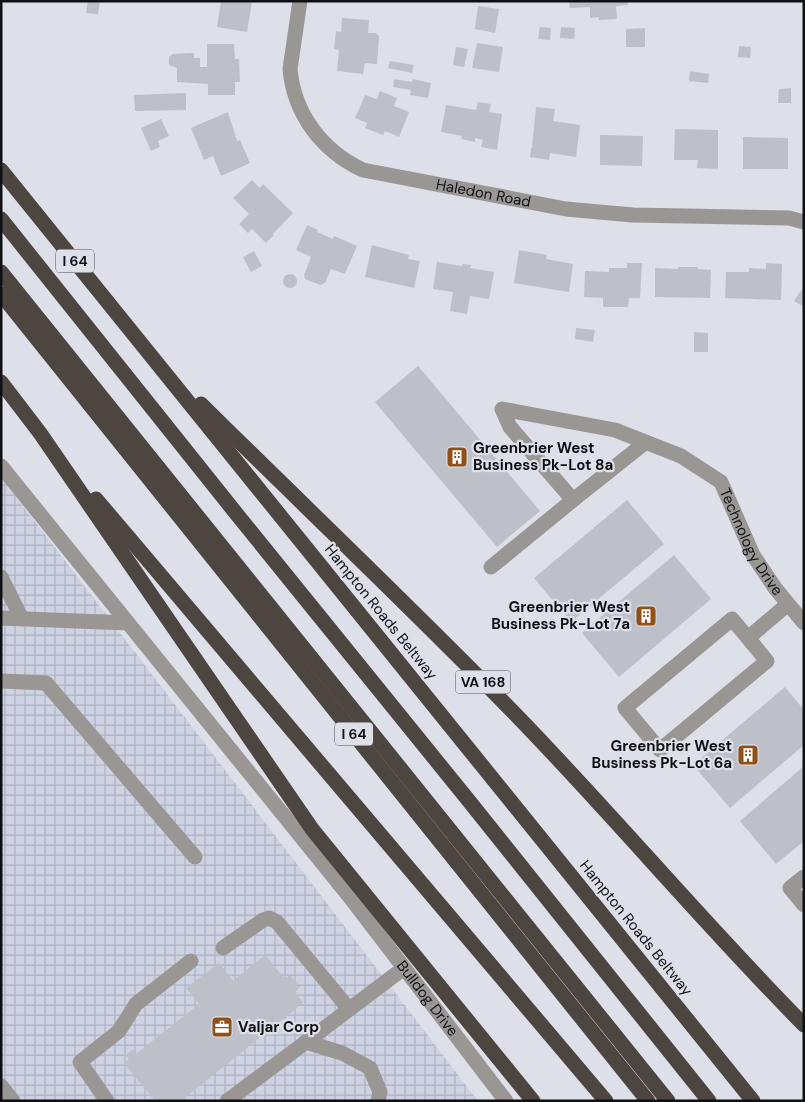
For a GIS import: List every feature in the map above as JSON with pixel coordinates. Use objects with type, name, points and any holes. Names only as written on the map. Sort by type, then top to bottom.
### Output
[{"type":"highway","name":"Hampton Roads Beltway","points":[[1,170],[753,1101]]},
{"type":"highway","points":[[1,219],[709,1101]]},
{"type":"highway","points":[[1,272],[668,1101]]},
{"type":"highway","name":"I 64","points":[[1,294],[648,1101]]},
{"type":"highway","name":"VA 168","points":[[148,352],[516,715],[696,909],[751,972],[804,1026]]},
{"type":"highway","points":[[1,382],[40,433],[606,1101]]},
{"type":"highway","points":[[40,433],[312,829],[533,1101]]},
{"type":"highway","points":[[751,972],[804,1037]]},
{"type":"street","name":"Haledon Road","points":[[300,1],[290,69],[299,106],[318,138],[347,163],[363,170],[566,209],[633,215],[789,218],[804,222]]},
{"type":"street","points":[[573,500],[510,426],[502,409],[615,430],[646,442]]},
{"type":"street","name":"Technology Drive","points":[[646,442],[681,456],[721,482],[753,555],[775,588],[804,622]]},
{"type":"street","points":[[491,568],[646,442]]},
{"type":"street","name":"Bulldog Drive","points":[[1,466],[349,896],[506,1101]]},
{"type":"street","points":[[1,577],[22,619]]},
{"type":"street","points":[[748,638],[788,604]]},
{"type":"street","points":[[1,618],[128,623]]},
{"type":"street","points":[[732,619],[748,638],[767,661],[660,750],[625,708],[732,619]]},
{"type":"street","points":[[1,681],[46,683],[195,857]]},
{"type":"street","points":[[804,877],[790,888],[804,905]]},
{"type":"street","points":[[223,948],[263,920],[270,918],[277,922],[349,1009]]},
{"type":"street","points":[[107,1101],[80,1062],[119,1031],[136,1004],[191,961]]},
{"type":"street","points":[[227,1101],[404,968]]},
{"type":"street","points":[[306,1042],[342,1054],[370,1068],[380,1092],[378,1101]]},
{"type":"street","points":[[1,1086],[13,1101]]},
{"type":"shaded area","points":[[1,477],[478,1101],[1,1101]]},
{"type":"building","points":[[88,1],[100,1],[98,14],[86,13]]},
{"type":"building","points":[[221,1],[252,1],[247,32],[217,27]]},
{"type":"building","points":[[569,1],[628,1],[628,5],[616,6],[617,19],[599,20],[599,17],[590,18],[590,7],[570,8]]},
{"type":"building","points":[[478,6],[499,9],[495,33],[475,29]]},
{"type":"building","points":[[342,18],[369,20],[368,33],[375,33],[379,36],[377,64],[365,63],[363,74],[337,71],[339,50],[334,49],[336,31],[341,32]]},
{"type":"building","points":[[540,27],[551,28],[550,40],[538,39]]},
{"type":"building","points":[[561,27],[575,28],[574,39],[560,38]]},
{"type":"building","points":[[645,28],[645,47],[626,47],[626,29]]},
{"type":"building","points":[[477,43],[503,47],[499,72],[472,68]]},
{"type":"building","points":[[207,44],[234,44],[235,59],[239,59],[240,82],[235,82],[235,95],[208,95],[208,84],[177,82],[177,68],[169,65],[169,57],[173,54],[194,53],[194,58],[200,58],[200,67],[207,67]]},
{"type":"building","points":[[739,46],[751,47],[750,58],[738,57]]},
{"type":"building","points":[[456,47],[468,49],[464,67],[453,65]]},
{"type":"building","points":[[390,61],[414,65],[412,73],[388,68]]},
{"type":"building","points":[[690,71],[709,74],[708,83],[689,81]]},
{"type":"building","points":[[394,79],[412,82],[413,79],[431,83],[428,98],[410,95],[411,90],[393,87]]},
{"type":"building","points":[[791,88],[791,103],[778,103],[779,89]]},
{"type":"building","points":[[380,91],[397,98],[394,106],[409,112],[399,137],[385,131],[383,135],[365,128],[367,123],[355,118],[365,95],[377,99]]},
{"type":"building","points":[[186,93],[186,110],[135,111],[134,95]]},
{"type":"building","points":[[478,102],[491,104],[489,112],[502,114],[497,150],[481,147],[483,140],[475,138],[475,142],[461,139],[462,136],[441,132],[446,105],[476,110]]},
{"type":"building","points":[[536,107],[555,109],[553,121],[580,125],[576,157],[550,153],[549,160],[530,157]]},
{"type":"building","points":[[228,112],[237,141],[240,140],[250,163],[221,176],[213,156],[204,160],[191,128]]},
{"type":"building","points":[[161,119],[169,136],[158,141],[160,147],[151,151],[141,128]]},
{"type":"building","points":[[675,129],[718,130],[718,169],[697,168],[698,160],[674,160]]},
{"type":"building","points":[[600,135],[643,136],[642,166],[600,165]]},
{"type":"building","points":[[743,137],[788,138],[788,169],[743,169]]},
{"type":"building","points":[[252,180],[260,188],[263,184],[293,213],[266,243],[252,229],[248,233],[239,224],[249,214],[233,198]]},
{"type":"building","points":[[307,225],[333,239],[334,236],[357,246],[345,274],[331,269],[325,283],[320,285],[305,279],[304,275],[311,257],[296,250]]},
{"type":"building","points":[[372,245],[409,255],[408,259],[420,261],[414,288],[365,277]]},
{"type":"building","points":[[519,250],[547,255],[546,259],[573,264],[569,292],[514,283]]},
{"type":"building","points":[[254,251],[262,266],[251,272],[243,257]]},
{"type":"building","points":[[437,262],[462,266],[463,264],[471,265],[470,268],[494,272],[489,299],[470,296],[467,314],[450,311],[453,292],[433,289]]},
{"type":"building","points":[[627,263],[642,263],[640,298],[629,298],[628,307],[603,307],[603,298],[584,297],[585,271],[609,272],[609,268],[627,268]]},
{"type":"building","points":[[766,263],[782,264],[781,300],[725,298],[726,272],[749,272],[749,268],[766,269]]},
{"type":"building","points":[[678,267],[698,267],[698,269],[711,270],[710,298],[655,297],[655,268],[678,269]]},
{"type":"building","points":[[287,274],[293,274],[297,281],[293,288],[287,288],[283,284],[283,278]]},
{"type":"building","points":[[804,286],[804,307],[794,301]]},
{"type":"building","points":[[576,328],[595,330],[593,342],[575,339]]},
{"type":"building","points":[[694,332],[708,333],[708,352],[694,352]]},
{"type":"building","name":"Greenbrier West Business Pk-Lot 8a","points":[[418,366],[540,511],[497,547],[375,402]]},
{"type":"building","points":[[627,500],[664,544],[571,622],[534,578]]},
{"type":"building","name":"Greenbrier West Business Pk-Lot 7a","points":[[674,555],[711,599],[619,677],[582,633]]},
{"type":"building","name":"Greenbrier West Business Pk-Lot 6a","points":[[785,687],[804,710],[804,745],[730,808],[693,765]]},
{"type":"building","points":[[804,766],[804,841],[776,864],[740,821]]},
{"type":"building","name":"Valjar Corp","points":[[265,955],[285,979],[290,975],[300,987],[295,992],[303,1003],[181,1101],[155,1101],[124,1063],[129,1059],[126,1055],[133,1049],[136,1054],[199,1004],[186,988],[219,963],[233,981]]},
{"type":"place","name":"Greenbrier West Business Pk-Lot 8a","points":[[457,457]]},
{"type":"place","name":"Greenbrier West Business Pk-Lot 7a","points":[[646,616]]},
{"type":"place","name":"Greenbrier West Business Pk-Lot 6a","points":[[748,755]]},
{"type":"place","name":"Valjar Corp","points":[[222,1027]]}]
